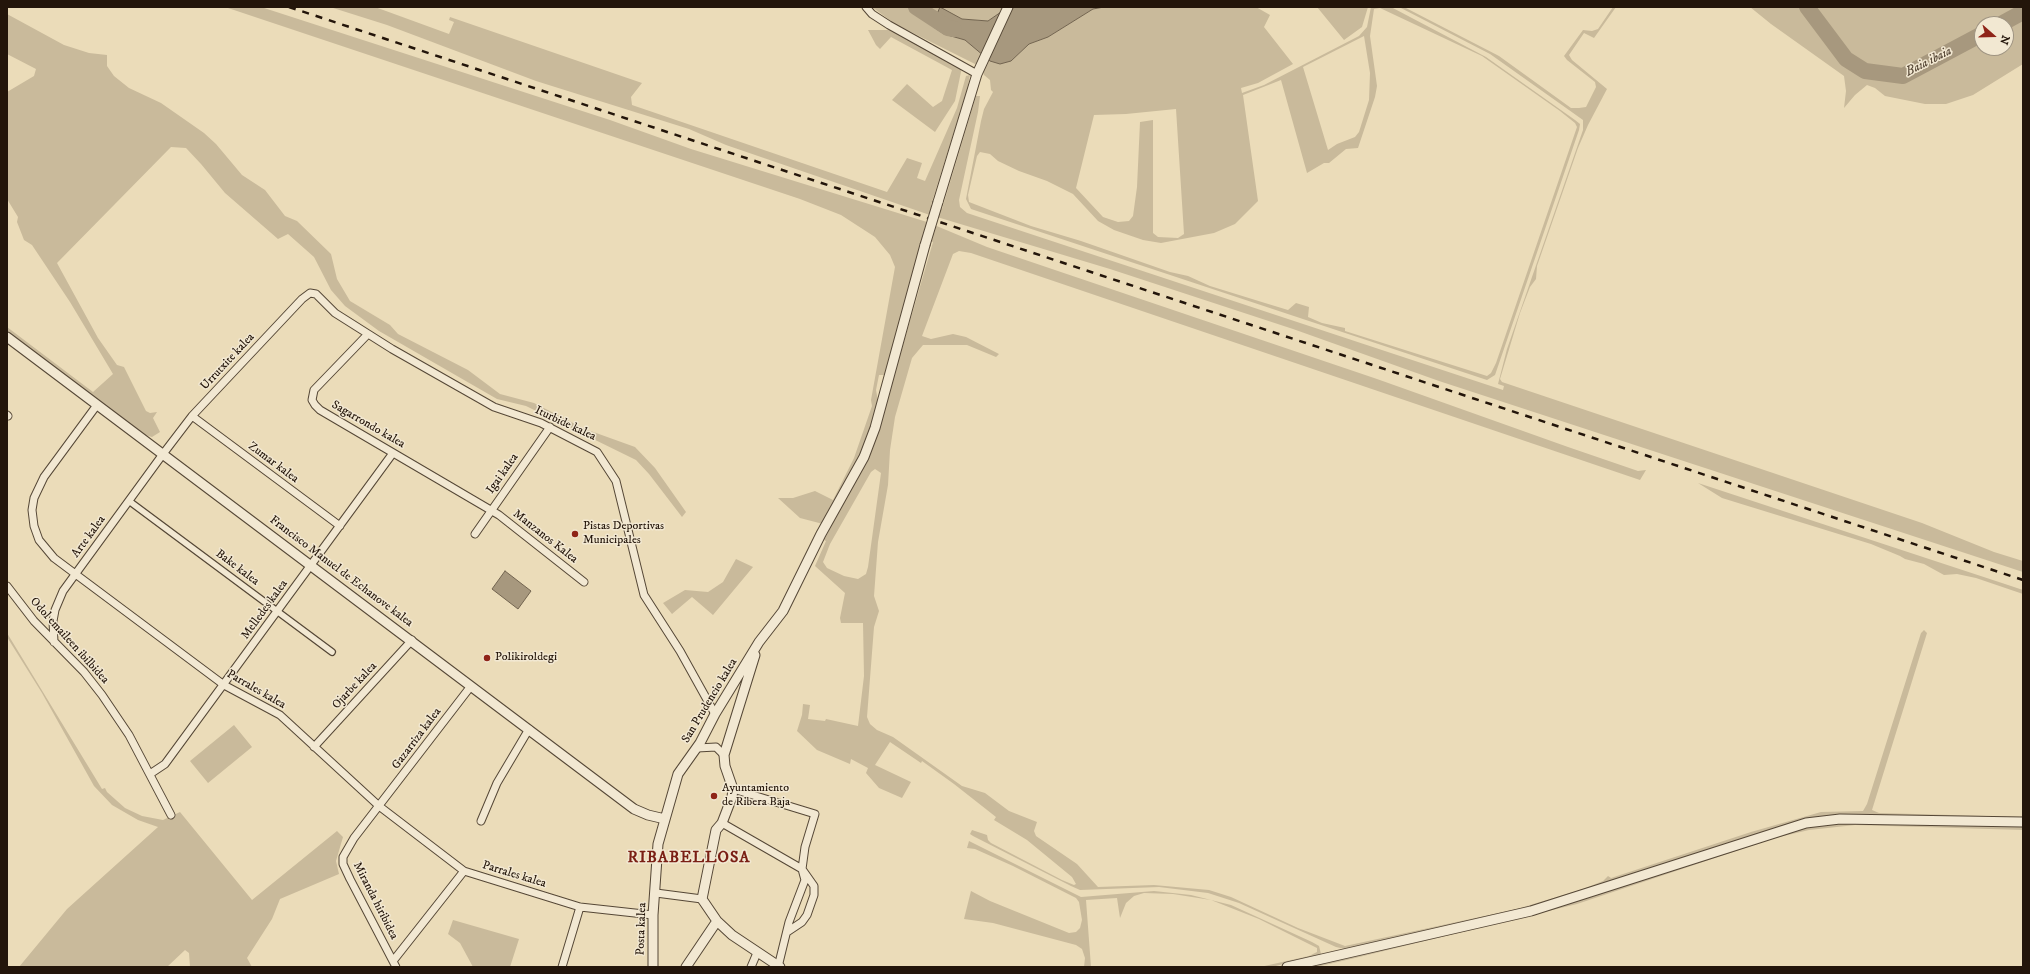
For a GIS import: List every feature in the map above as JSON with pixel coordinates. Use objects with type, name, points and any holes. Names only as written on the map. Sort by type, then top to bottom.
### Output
[{"type":"street","points":[[866,7],[872,14],[889,25],[977,74]]},
{"type":"street","name":"San Prudencio kalea","points":[[656,893],[658,844],[678,774],[697,748],[759,642],[783,611],[822,534],[855,475],[870,443],[938,202],[977,74],[1008,7]]},
{"type":"street","name":"Urrutxite kalea","points":[[163,454],[192,416],[302,299],[310,294],[316,294]]},
{"type":"street","name":"Iturbide kalea","points":[[316,294],[322,298],[335,312],[368,334],[494,406],[550,427],[597,452],[605,461],[616,481],[644,594],[680,651],[716,714]]},
{"type":"street","name":"Sagarrondo kalea","points":[[368,334],[318,385],[314,390],[312,400],[320,410],[491,511]]},
{"type":"street","name":"Francisco Manuel de Echanove kalea","points":[[7,337],[412,640],[634,809],[648,815],[665,819]]},
{"type":"street","name":"Parrales kalea","points":[[97,405],[44,477],[38,490],[32,510],[34,526],[39,540],[45,549],[75,574],[224,685],[280,715],[380,806],[464,871],[580,907],[653,915]]},
{"type":"street","name":"Zumar kalea","points":[[192,416],[340,526]]},
{"type":"street","name":"Igai kalea","points":[[475,534],[550,427]]},
{"type":"street","name":"Melledes kalea","points":[[150,774],[165,764],[278,612],[393,453]]},
{"type":"street","name":"Arte kalea","points":[[54,642],[53,621],[55,610],[63,591],[163,454]]},
{"type":"street","name":"Bake kalea","points":[[129,501],[332,652]]},
{"type":"street","name":"Manzanos Kalea","points":[[491,511],[499,515],[584,582]]},
{"type":"street","name":"Odol emaileen ibilbidea","points":[[7,586],[34,621],[84,672],[102,695],[129,734],[171,815]]},
{"type":"street","name":"Ojarbe kalea","points":[[314,747],[412,640]]},
{"type":"street","points":[[702,899],[716,830],[722,823],[732,796],[733,789],[725,766],[724,755],[759,642]]},
{"type":"street","name":"Gazarriza kalea","points":[[380,806],[471,686]]},
{"type":"street","points":[[481,821],[497,783],[529,729]]},
{"type":"street","points":[[697,748],[716,747],[724,755]]},
{"type":"street","points":[[656,893],[702,899],[718,921],[732,935],[779,967],[787,932],[805,880],[802,869],[805,847],[815,814],[733,789]]},
{"type":"street","name":"Miranda hiribidea","points":[[380,806],[347,849],[343,857],[343,864],[395,964]]},
{"type":"street","points":[[1286,967],[1531,911],[1806,823],[1840,818],[2023,822]]},
{"type":"street","points":[[722,823],[802,869],[814,886],[814,895],[804,919],[787,932]]},
{"type":"street","points":[[395,964],[464,871]]},
{"type":"street","name":"Posta kalea","points":[[653,967],[653,915],[656,893]]},
{"type":"street","points":[[562,967],[580,907]]},
{"type":"street","points":[[686,967],[718,921]]},
{"type":"street","points":[[751,967],[758,953]]},
{"type":"shaded area","points":[[225,7],[261,7],[610,120],[691,149],[927,222],[987,247],[1377,379],[1638,471],[1646,470],[1640,480],[971,253],[959,251],[953,254],[922,336],[931,339],[953,334],[966,337],[999,354],[996,357],[967,345],[923,345],[912,358],[895,417],[890,450],[888,485],[878,542],[874,596],[879,611],[874,627],[867,717],[870,724],[877,730],[893,737],[962,786],[985,793],[1009,811],[1037,822],[1034,831],[1036,836],[1077,864],[1098,887],[1154,885],[1209,890],[1231,897],[1298,928],[1345,946],[1517,909],[1583,889],[1603,881],[1608,876],[1611,878],[1751,832],[1821,812],[1863,811],[1867,804],[1921,633],[1924,630],[1927,633],[1872,810],[1879,813],[2023,817],[2023,819],[1866,815],[1811,818],[1554,901],[1345,949],[1336,947],[1239,903],[1208,893],[1159,887],[1080,890],[1071,886],[970,834],[972,830],[987,835],[988,840],[991,843],[1062,880],[1074,885],[1076,884],[1072,877],[1027,840],[994,820],[996,817],[954,784],[922,761],[921,763],[890,742],[875,765],[911,782],[902,798],[879,788],[866,773],[868,768],[851,759],[850,764],[817,750],[797,731],[802,715],[803,704],[810,705],[808,719],[825,721],[826,719],[858,726],[864,676],[863,623],[841,623],[840,618],[845,593],[815,566],[826,541],[824,540],[873,448],[933,242],[922,239],[886,375],[879,375],[876,390],[878,401],[864,448],[823,524],[800,518],[778,498],[793,498],[815,491],[833,500],[854,458],[872,406],[871,400],[895,267],[890,255],[875,237],[841,215],[800,199]],"holes":[[[875,469],[881,473],[866,574],[858,579],[844,576],[827,568],[823,562],[830,544],[871,472]]]},
{"type":"shaded area","points":[[330,7],[375,7],[449,34],[454,22],[449,20],[450,17],[642,83],[631,97],[632,105],[887,192],[907,158],[922,163],[917,178],[925,181],[957,108],[966,76],[970,75],[967,90],[931,205],[942,209],[976,96],[980,96],[978,112],[959,200],[960,207],[967,213],[1503,390],[1504,386],[1498,384],[1507,349],[1583,130],[1583,120],[1490,54],[1399,7],[1404,7],[1499,56],[1571,108],[1579,108],[1586,107],[1596,87],[1595,82],[1564,56],[1583,30],[1592,31],[1598,29],[1613,7],[1616,7],[1594,38],[1584,33],[1569,55],[1572,60],[1607,89],[1578,148],[1537,266],[1536,279],[1530,287],[1520,313],[1500,379],[1502,382],[1922,523],[1994,552],[2023,561],[2023,572],[1439,381],[1293,329],[1110,269],[927,214],[726,145],[689,129],[536,81],[387,25]]},
{"type":"shaded area","points":[[872,7],[1014,7],[1009,11],[1001,12],[988,21],[962,19],[940,8],[944,34],[965,40],[982,53],[977,65],[895,24]]},
{"type":"shaded area","points":[[940,7],[962,19],[988,21],[1001,12],[1009,11],[1014,7],[1104,7],[1093,9],[1048,37],[1029,44],[1011,61],[1000,64],[990,61],[965,40],[944,34],[932,26]]},
{"type":"shaded area","points":[[1104,7],[1256,7],[1270,15],[1264,27],[1293,64],[1258,83],[1241,88],[1242,93],[1264,85],[1359,36],[1367,27],[1371,7],[1391,7],[1486,57],[1580,124],[1495,375],[1487,380],[971,209],[966,199],[984,109],[993,92],[991,90],[990,80],[984,75],[982,70],[987,58],[1011,61],[1029,44],[1048,37],[1093,9]],"holes":[[[1380,8],[1482,56],[1560,111],[1575,123],[1577,127],[1496,363],[1491,373],[1487,376],[1345,331],[1345,328],[1322,323],[1308,317],[1309,307],[1296,303],[1288,310],[1265,303],[1210,286],[1188,276],[1170,272],[1081,241],[1031,226],[969,202],[968,195],[977,156],[980,152],[990,154],[998,161],[1019,171],[1047,181],[1073,194],[1098,221],[1114,230],[1143,240],[1161,243],[1214,233],[1235,224],[1258,201],[1243,95],[1281,80],[1307,173],[1324,163],[1329,163],[1346,149],[1358,148],[1375,97],[1377,86],[1370,36],[1374,9]],[[1364,36],[1370,73],[1369,100],[1359,132],[1355,137],[1337,144],[1328,150],[1303,67]],[[1176,109],[1184,234],[1178,238],[1158,237],[1153,233],[1153,120],[1140,122],[1137,187],[1133,216],[1129,221],[1118,222],[1103,217],[1076,188],[1094,115],[1126,114]]]},
{"type":"shaded area","points":[[1317,7],[1368,7],[1362,27],[1344,40]]},
{"type":"shaded area","points":[[1750,7],[2023,7],[2023,64],[1973,95],[1946,104],[1925,104],[1885,96],[1875,88],[1867,85],[1855,95],[1844,108],[1846,91],[1844,76],[1771,24]]},
{"type":"shaded area","points":[[7,14],[64,45],[89,53],[107,55],[107,66],[114,76],[129,88],[161,103],[204,133],[216,144],[242,175],[265,190],[285,216],[297,221],[331,254],[337,279],[350,301],[390,325],[398,334],[468,370],[500,394],[534,403],[585,429],[635,447],[655,468],[686,512],[682,517],[649,474],[636,460],[526,406],[497,399],[379,331],[345,306],[331,290],[314,257],[288,234],[278,239],[225,193],[186,148],[171,147],[57,263],[98,338],[117,365],[124,367],[146,411],[150,413],[157,412],[153,418],[160,432],[152,437],[145,435],[7,332],[7,327],[93,392],[113,374],[70,302],[32,245],[24,240],[17,222],[18,217],[7,199],[7,92],[34,76],[36,69],[7,54]]},
{"type":"shaded area","points":[[868,30],[890,30],[962,67],[955,101],[935,132],[892,100],[907,84],[933,107],[942,101],[952,70],[891,37],[880,49],[876,45]]},
{"type":"shaded area","points":[[1698,483],[2023,590],[2023,594],[1976,578],[1957,574],[1944,575],[1924,564],[1905,559],[1871,544],[1722,498]]},
{"type":"shaded area","points":[[736,559],[753,567],[713,615],[692,597],[672,614],[663,603],[685,590],[708,592],[723,582]]},
{"type":"shaded area","points":[[505,571],[531,591],[518,609],[492,589]]},
{"type":"shaded area","points":[[7,633],[102,789],[105,788],[107,792],[125,808],[142,816],[163,820],[180,812],[252,900],[337,831],[343,837],[336,861],[339,874],[280,899],[272,919],[247,958],[252,967],[190,967],[189,953],[185,950],[167,967],[19,967],[67,909],[158,827],[138,820],[112,805],[94,786],[42,693],[7,637]]},
{"type":"shaded area","points":[[234,725],[252,747],[208,783],[190,761]]},
{"type":"shaded area","points":[[1828,822],[2023,825],[2023,830],[1855,825],[1809,830],[1775,838],[1577,904],[1316,967],[1302,967],[1425,938],[1783,832]]},
{"type":"shaded area","points":[[969,841],[1081,897],[1154,891],[1191,895],[1211,900],[1173,894],[1144,893],[1134,896],[1126,903],[1120,918],[1117,898],[1086,900],[1091,967],[1084,967],[1085,958],[1082,949],[1076,945],[993,923],[964,919],[971,891],[990,901],[1069,933],[1076,932],[1080,928],[1082,920],[1079,902],[1076,898],[1013,866],[975,849],[967,848]]},
{"type":"shaded area","points":[[1211,900],[1231,905],[1312,942],[1319,946],[1321,954],[1272,967],[1260,967],[1309,956],[1317,952],[1317,948],[1259,919]]},
{"type":"shaded area","points":[[453,920],[519,939],[510,967],[473,967],[460,943],[448,934]]},
{"type":"waterway","name":"Baia ibaia","points":[[916,7],[948,28],[954,29]]},
{"type":"waterway","name":"Baia ibaia","points":[[1807,7],[1846,59],[1865,71],[1903,76],[1974,38]]},
{"type":"waterway","name":"Baia ibaia","points":[[2014,17],[2023,12]]},
{"type":"railway","points":[[289,7],[2023,580]]},
{"type":"place","name":"Pistas Deportivas Municipales","points":[[575,534]]},
{"type":"place","name":"Polikiroldegi","points":[[487,658]]},
{"type":"place","name":"Ayuntamiento de Ribera Baja","points":[[714,796]]},
{"type":"district","name":"RIBABELLOSA","points":[[689,859]]}]
